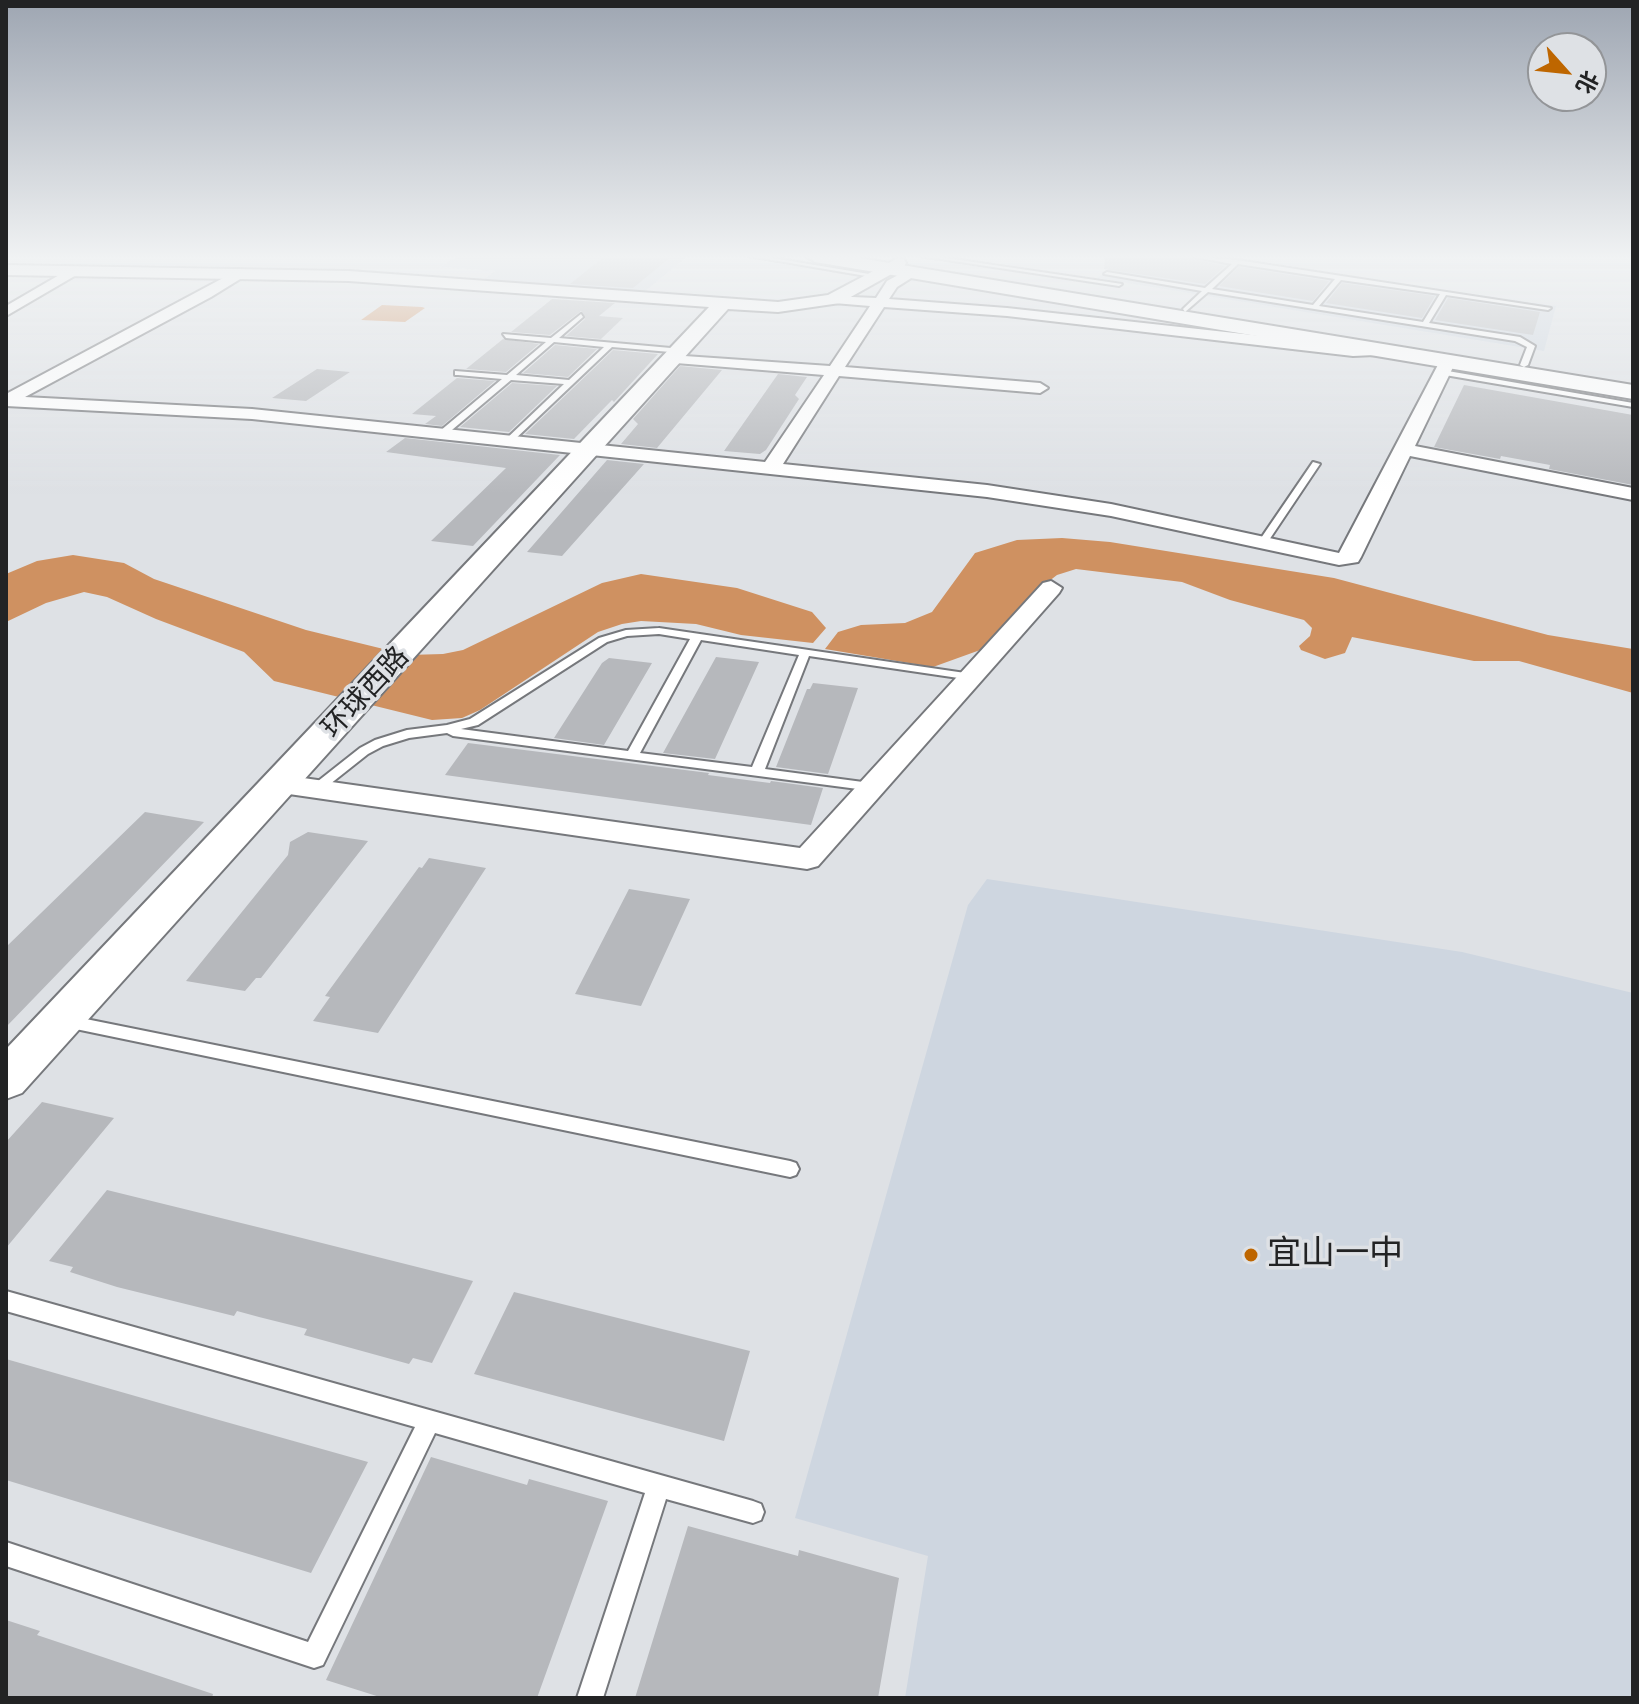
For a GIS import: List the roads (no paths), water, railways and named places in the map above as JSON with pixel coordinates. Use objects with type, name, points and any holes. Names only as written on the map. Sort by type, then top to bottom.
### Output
[{"type":"main road","points":[[1299,336],[1381,350],[1445,366],[1633,392]]},
{"type":"main road","points":[[1366,336],[1633,383]]},
{"type":"street","points":[[6,400],[128,336]]},
{"type":"street","name":"环球西路","points":[[6,1080],[303,775],[413,642],[695,336]]},
{"type":"street","points":[[771,468],[858,336]]},
{"type":"street","points":[[1216,336],[1353,351],[1381,350]]},
{"type":"street","points":[[679,354],[1040,388]]},
{"type":"street","points":[[6,400],[252,414],[1052,500],[1328,559],[1350,557],[1445,366]]},
{"type":"street","points":[[1404,449],[1633,494]]},
{"type":"street","points":[[303,775],[807,859],[1051,588]]},
{"type":"lane","points":[[506,336],[679,354]]},
{"type":"lane","points":[[443,433],[557,336]]},
{"type":"lane","points":[[1490,336],[1526,342],[1531,346],[1524,365]]},
{"type":"lane","points":[[509,440],[610,345]]},
{"type":"lane","points":[[1445,366],[1633,405]]},
{"type":"lane","points":[[458,373],[570,382]]},
{"type":"lane","points":[[1262,544],[1316,464]]},
{"type":"lane","points":[[303,775],[407,734],[463,726],[485,717],[603,640],[614,636],[649,631],[972,677]]},
{"type":"lane","points":[[632,756],[697,637]]},
{"type":"lane","points":[[757,772],[805,653]]},
{"type":"lane","points":[[438,730],[873,787]]},
{"type":"lane","points":[[62,1020],[790,1169]]},
{"type":"lane","points":[[6,1301],[753,1512]]},
{"type":"lane","points":[[6,1554],[314,1656],[429,1421]]},
{"type":"lane","points":[[590,1698],[659,1485]]},
{"type":"place","name":"宜山一中","points":[[1251,1255]]}]
